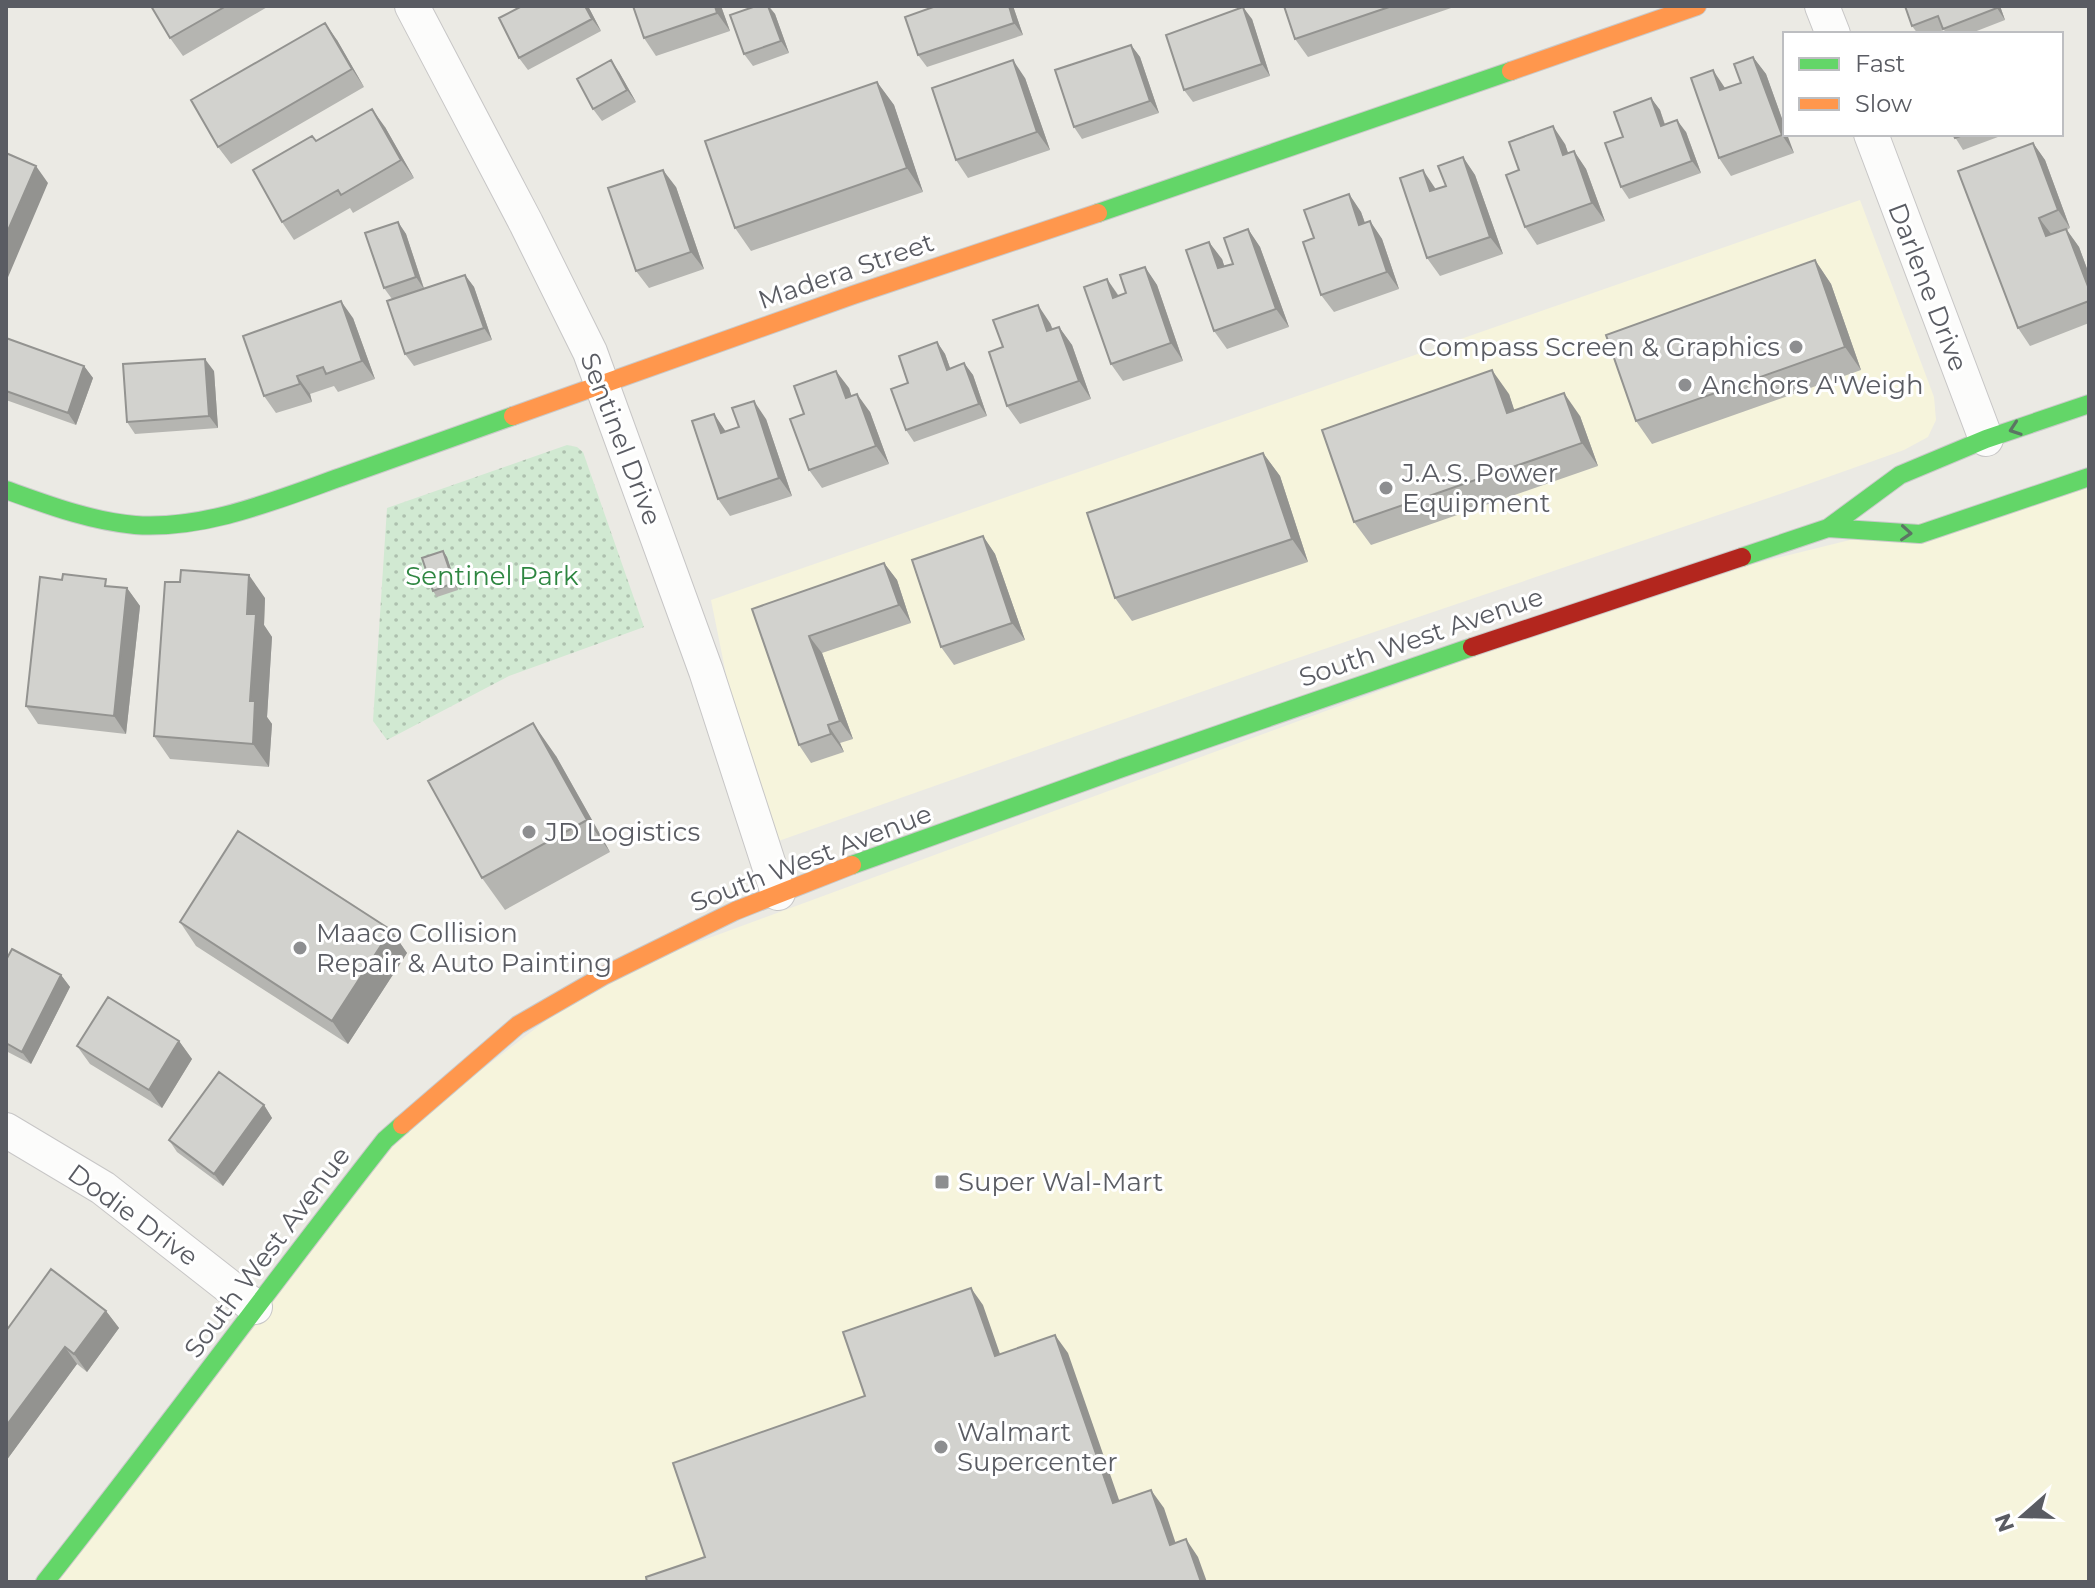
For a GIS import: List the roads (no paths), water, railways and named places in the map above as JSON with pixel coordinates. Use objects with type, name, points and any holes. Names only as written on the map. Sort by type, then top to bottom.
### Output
[{"type":"street","name":"Sentinel Drive","points":[[412,6],[590,352],[706,671],[778,893]]},
{"type":"street","name":"Madera Street","points":[[6,490],[70,512],[153,525],[204,519],[259,506],[853,295],[1222,172],[1697,6]]},
{"type":"street","points":[[1822,6],[1832,32]]},
{"type":"street","name":"Darlene Drive","points":[[1872,136],[1986,439]]},
{"type":"street","name":"South West Avenue","points":[[45,1582],[145,1456],[255,1307],[385,1140],[518,1025],[603,976],[778,893],[1136,763],[1552,619],[1828,528],[1900,475],[1986,439],[2089,404]]},
{"type":"street","name":"South West Avenue","points":[[1828,528],[1920,534],[2089,477]]},
{"type":"street","name":"Dodie Drive","points":[[6,1130],[103,1188],[255,1307]]},
{"type":"place","name":"Compass Screen & Graphics","points":[[1796,347]]},
{"type":"place","name":"Anchors A'Weigh","points":[[1685,385]]},
{"type":"place","name":"J.A.S. Power Equipment","points":[[1386,488]]},
{"type":"place","name":"JD Logistics","points":[[529,832]]},
{"type":"place","name":"Maaco Collision Repair & Auto Painting","points":[[300,948]]},
{"type":"place","name":"Super Wal-Mart","points":[[942,1182]]},
{"type":"place","name":"Walmart Supercenter","points":[[941,1447]]},
{"type":"park label","name":"Sentinel Park","points":[[492,576]]}]
